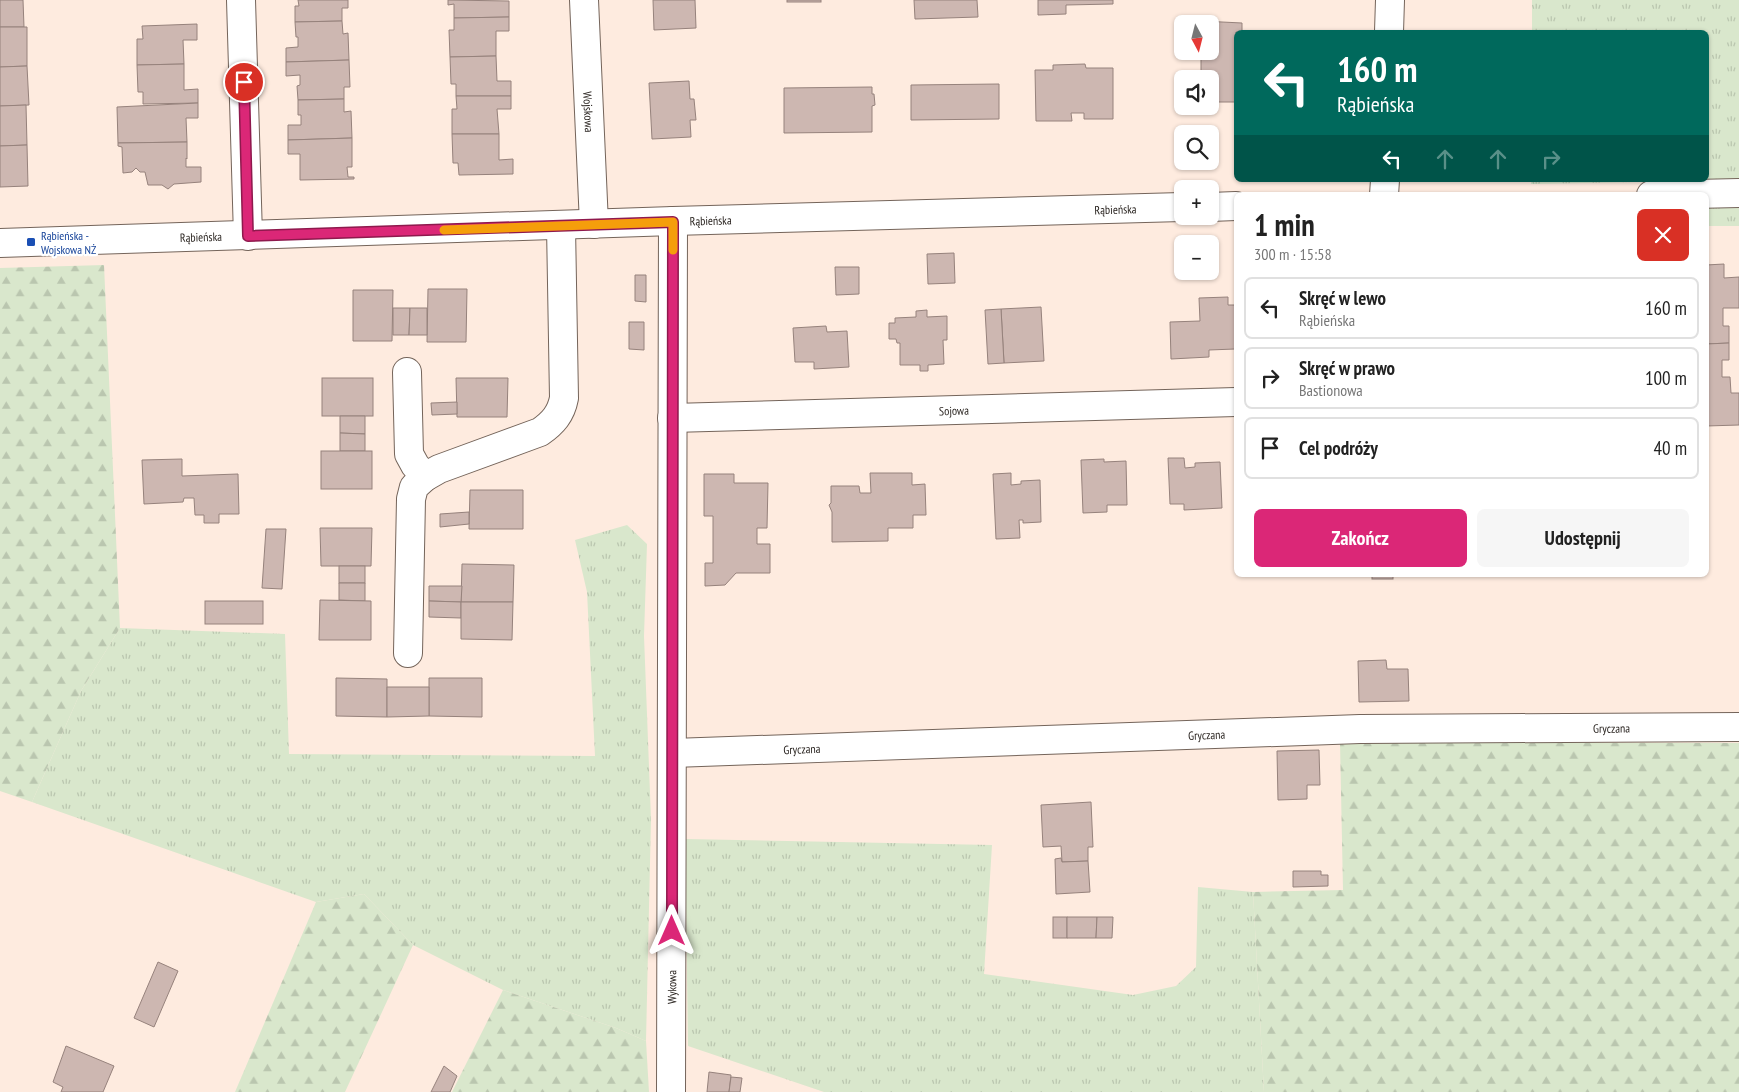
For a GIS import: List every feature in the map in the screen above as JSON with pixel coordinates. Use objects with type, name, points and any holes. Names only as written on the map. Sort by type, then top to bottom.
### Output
[{"type":"street","points":[[241,0],[248,236]]},
{"type":"street","name":"Wojskowa","points":[[584,0],[594,224]]},
{"type":"street","points":[[1389,30],[1390,0]]},
{"type":"street","points":[[1709,194],[1739,193]]},
{"type":"street","points":[[1219,206],[1234,206]]},
{"type":"street","name":"Rąbieńska","points":[[0,243],[1174,207]]},
{"type":"street","name":"Wykowa","points":[[672,1092],[673,222]]},
{"type":"street","points":[[408,654],[411,499],[414,487],[425,477],[439,469],[540,432],[550,425],[562,408],[564,398],[561,226]]},
{"type":"street","points":[[407,372],[409,454],[425,477]]},
{"type":"street","name":"Sojowa","points":[[672,418],[1234,402]]},
{"type":"street","name":"Gryczana","points":[[673,753],[1360,728],[1739,727]]},
{"type":"green space","points":[[1532,0],[1739,0],[1739,180],[1709,181],[1709,30],[1532,30]]},
{"type":"green space","points":[[1531,182],[1635,182],[1531,184]]},
{"type":"green space","points":[[1739,206],[1739,226],[1709,226],[1709,207]]},
{"type":"green space","points":[[104,265],[120,628],[81,691],[32,802],[0,791],[0,268]]},
{"type":"green space","points":[[627,525],[647,544],[644,636],[651,819],[646,1041],[616,1028],[503,990],[413,945],[364,894],[316,902],[32,802],[81,691],[120,628],[285,634],[289,754],[595,756],[587,592],[575,540]]},
{"type":"green space","points":[[1340,742],[1739,743],[1739,1092],[1264,1092],[1253,892],[1343,890]]},
{"type":"green space","points":[[685,839],[992,845],[984,974],[1133,995],[1176,986],[1196,967],[1198,887],[1253,892],[1264,1092],[824,1092],[688,1046]]},
{"type":"green space","points":[[364,894],[413,945],[345,1092],[235,1092],[316,902]]},
{"type":"green space","points":[[503,990],[616,1028],[646,1041],[649,1092],[452,1092]]},
{"type":"building","points":[[0,0],[23,0],[24,27],[0,27]]},
{"type":"building","points":[[298,0],[348,0],[348,8],[342,8],[342,21],[295,22],[295,6],[299,6]]},
{"type":"building","points":[[448,0],[509,1],[509,17],[454,18],[454,4],[448,5]]},
{"type":"building","points":[[653,0],[695,0],[696,28],[654,30]]},
{"type":"building","points":[[787,0],[821,0],[821,2],[787,2]]},
{"type":"building","points":[[914,0],[977,0],[978,17],[915,19]]},
{"type":"building","points":[[1038,0],[1113,0],[1113,4],[1066,5],[1066,14],[1038,15]]},
{"type":"building","points":[[509,17],[509,31],[496,31],[496,56],[450,57],[449,30],[454,30],[454,18]]},
{"type":"building","points":[[342,21],[343,34],[348,33],[349,60],[286,62],[286,48],[298,47],[295,22]]},
{"type":"building","points":[[1219,22],[1242,23],[1242,30],[1234,30],[1234,102],[1219,102],[1219,70],[1201,70],[1201,60],[1219,60]]},
{"type":"building","points":[[197,24],[197,40],[183,40],[184,64],[137,65],[137,39],[143,39],[142,26]]},
{"type":"building","points":[[0,27],[27,27],[27,66],[0,67]]},
{"type":"building","points":[[496,56],[497,81],[511,81],[511,96],[456,96],[456,84],[451,84],[450,57]]},
{"type":"building","points":[[349,60],[350,87],[344,87],[344,99],[298,100],[297,86],[300,85],[300,75],[286,76],[286,62]]},
{"type":"building","points":[[184,64],[184,90],[198,89],[198,103],[143,104],[143,92],[138,92],[137,65]]},
{"type":"building","points":[[1085,64],[1086,68],[1113,68],[1113,119],[1084,119],[1084,113],[1071,113],[1072,121],[1036,121],[1035,70],[1053,70],[1053,65]]},
{"type":"building","points":[[27,66],[29,105],[0,106],[0,67]]},
{"type":"building","points":[[689,81],[690,99],[694,99],[696,120],[690,120],[691,137],[652,139],[649,83]]},
{"type":"building","points":[[999,84],[999,119],[911,120],[911,85]]},
{"type":"building","points":[[872,87],[875,105],[872,106],[872,132],[784,133],[784,88]]},
{"type":"building","points":[[456,96],[511,96],[511,109],[497,109],[499,134],[452,134],[452,109],[457,109]]},
{"type":"building","points":[[344,99],[344,112],[351,111],[352,138],[288,140],[288,125],[301,125],[301,115],[298,115],[298,100]]},
{"type":"building","points":[[198,103],[198,118],[186,118],[187,142],[118,143],[117,107]]},
{"type":"building","points":[[26,105],[27,145],[0,146],[0,106]]},
{"type":"building","points":[[452,134],[499,134],[499,160],[513,159],[513,174],[459,175],[458,163],[453,163]]},
{"type":"building","points":[[352,138],[352,167],[347,167],[348,177],[354,177],[354,179],[300,180],[300,154],[288,154],[288,140]]},
{"type":"building","points":[[187,142],[186,167],[201,167],[201,182],[174,184],[168,189],[162,185],[148,185],[145,172],[140,172],[136,168],[132,172],[123,173],[122,147],[118,146],[118,143]]},
{"type":"building","points":[[27,145],[28,186],[0,187],[0,146]]},
{"type":"building","points":[[954,253],[955,283],[928,284],[927,254]]},
{"type":"building","points":[[1724,264],[1724,278],[1739,277],[1739,308],[1723,308],[1723,326],[1729,326],[1729,343],[1709,344],[1709,265]]},
{"type":"building","points":[[835,267],[859,267],[859,294],[836,295]]},
{"type":"building","points":[[635,275],[646,275],[646,302],[635,301]]},
{"type":"building","points":[[428,289],[467,289],[466,342],[427,342]]},
{"type":"building","points":[[353,290],[393,290],[392,341],[353,341]]},
{"type":"building","points":[[1228,297],[1228,305],[1234,305],[1234,349],[1209,350],[1209,357],[1171,359],[1170,322],[1200,321],[1199,298]]},
{"type":"building","points":[[1041,307],[1044,361],[1004,363],[1001,309]]},
{"type":"building","points":[[393,308],[410,308],[409,335],[393,335]]},
{"type":"building","points":[[410,308],[427,308],[427,335],[409,335]]},
{"type":"building","points":[[1001,309],[1004,363],[988,364],[985,310]]},
{"type":"building","points":[[927,310],[927,317],[947,316],[947,340],[943,340],[944,364],[928,365],[928,371],[920,371],[920,365],[900,365],[900,343],[897,343],[896,339],[889,339],[889,323],[895,323],[895,318],[916,317],[916,311]]},
{"type":"building","points":[[629,322],[644,322],[644,350],[629,349]]},
{"type":"building","points":[[826,326],[827,332],[847,331],[849,367],[814,369],[814,362],[795,362],[793,328]]},
{"type":"building","points":[[1729,343],[1729,360],[1722,360],[1722,377],[1730,377],[1731,393],[1739,393],[1739,425],[1709,426],[1709,344]]},
{"type":"building","points":[[322,378],[373,378],[373,416],[322,416]]},
{"type":"building","points":[[456,378],[508,378],[507,417],[457,417]]},
{"type":"building","points":[[457,402],[457,414],[432,415],[431,403]]},
{"type":"building","points":[[340,416],[365,416],[365,434],[340,433]]},
{"type":"building","points":[[340,433],[365,434],[365,451],[340,451]]},
{"type":"building","points":[[321,451],[372,451],[372,489],[321,489]]},
{"type":"building","points":[[1168,458],[1184,458],[1185,468],[1195,467],[1195,463],[1220,462],[1222,508],[1184,510],[1184,504],[1170,504]]},
{"type":"building","points":[[182,459],[182,476],[238,474],[239,514],[219,514],[219,523],[204,523],[204,515],[195,515],[194,498],[184,498],[183,502],[144,504],[142,460]]},
{"type":"building","points":[[1104,459],[1104,462],[1126,461],[1127,505],[1107,505],[1107,512],[1083,513],[1081,460]]},
{"type":"building","points":[[870,473],[912,473],[912,485],[925,484],[926,515],[913,515],[913,528],[888,528],[888,541],[832,542],[832,512],[829,505],[831,503],[831,486],[859,486],[860,493],[871,493]]},
{"type":"building","points":[[1011,473],[1011,485],[1021,484],[1021,481],[1040,480],[1041,522],[1023,523],[1023,520],[1019,520],[1020,538],[996,539],[993,474]]},
{"type":"building","points":[[704,474],[734,474],[734,483],[768,483],[767,528],[757,528],[757,544],[770,544],[770,573],[736,573],[725,585],[705,586],[705,563],[713,563],[713,516],[704,516]]},
{"type":"building","points":[[470,490],[523,490],[523,529],[469,529]]},
{"type":"building","points":[[469,512],[469,524],[440,527],[440,514]]},
{"type":"building","points":[[320,528],[372,528],[371,566],[321,566]]},
{"type":"building","points":[[266,529],[286,529],[282,589],[262,588]]},
{"type":"building","points":[[462,564],[514,565],[513,602],[461,602]]},
{"type":"building","points":[[339,566],[365,566],[365,583],[339,583]]},
{"type":"building","points":[[1372,577],[1393,577],[1393,579],[1372,579]]},
{"type":"building","points":[[339,583],[365,583],[365,601],[339,600]]},
{"type":"building","points":[[429,586],[462,586],[461,602],[429,601]]},
{"type":"building","points":[[320,600],[371,601],[371,640],[319,640]]},
{"type":"building","points":[[205,601],[263,601],[263,624],[205,624]]},
{"type":"building","points":[[429,601],[461,602],[461,618],[429,617]]},
{"type":"building","points":[[461,602],[513,602],[512,640],[461,639]]},
{"type":"building","points":[[1386,660],[1387,669],[1408,669],[1409,701],[1359,702],[1358,661]]},
{"type":"building","points":[[336,678],[387,679],[387,717],[336,716]]},
{"type":"building","points":[[429,678],[482,678],[482,717],[429,716]]},
{"type":"building","points":[[387,687],[429,687],[429,716],[387,717]]},
{"type":"building","points":[[1319,750],[1320,785],[1307,785],[1307,799],[1278,800],[1277,751]]},
{"type":"building","points":[[1091,802],[1093,847],[1088,847],[1088,861],[1062,862],[1061,846],[1043,847],[1041,805]]},
{"type":"building","points":[[1061,858],[1062,862],[1088,861],[1090,892],[1056,894],[1055,859]]},
{"type":"building","points":[[1293,871],[1321,871],[1321,875],[1328,875],[1328,886],[1293,887]]},
{"type":"building","points":[[1053,917],[1067,917],[1067,938],[1053,938]]},
{"type":"building","points":[[1067,917],[1097,917],[1096,938],[1067,938]]},
{"type":"building","points":[[1097,917],[1113,917],[1112,938],[1096,938]]},
{"type":"building","points":[[158,962],[178,971],[154,1027],[134,1018]]},
{"type":"building","points":[[66,1046],[114,1066],[103,1092],[61,1092],[63,1087],[53,1082]]},
{"type":"building","points":[[444,1066],[457,1076],[450,1092],[431,1092]]},
{"type":"building","points":[[709,1072],[731,1075],[729,1092],[707,1092]]},
{"type":"building","points":[[731,1077],[742,1078],[740,1092],[729,1092]]},
{"type":"slow traffic","points":[[444,230],[673,222],[673,250]]},
{"type":"place","name":"Rąbieńska - Wojskowa NŻ","points":[[31,242]]},
{"type":"route","points":[[244,82],[248,236],[673,222],[672,931]]}]
